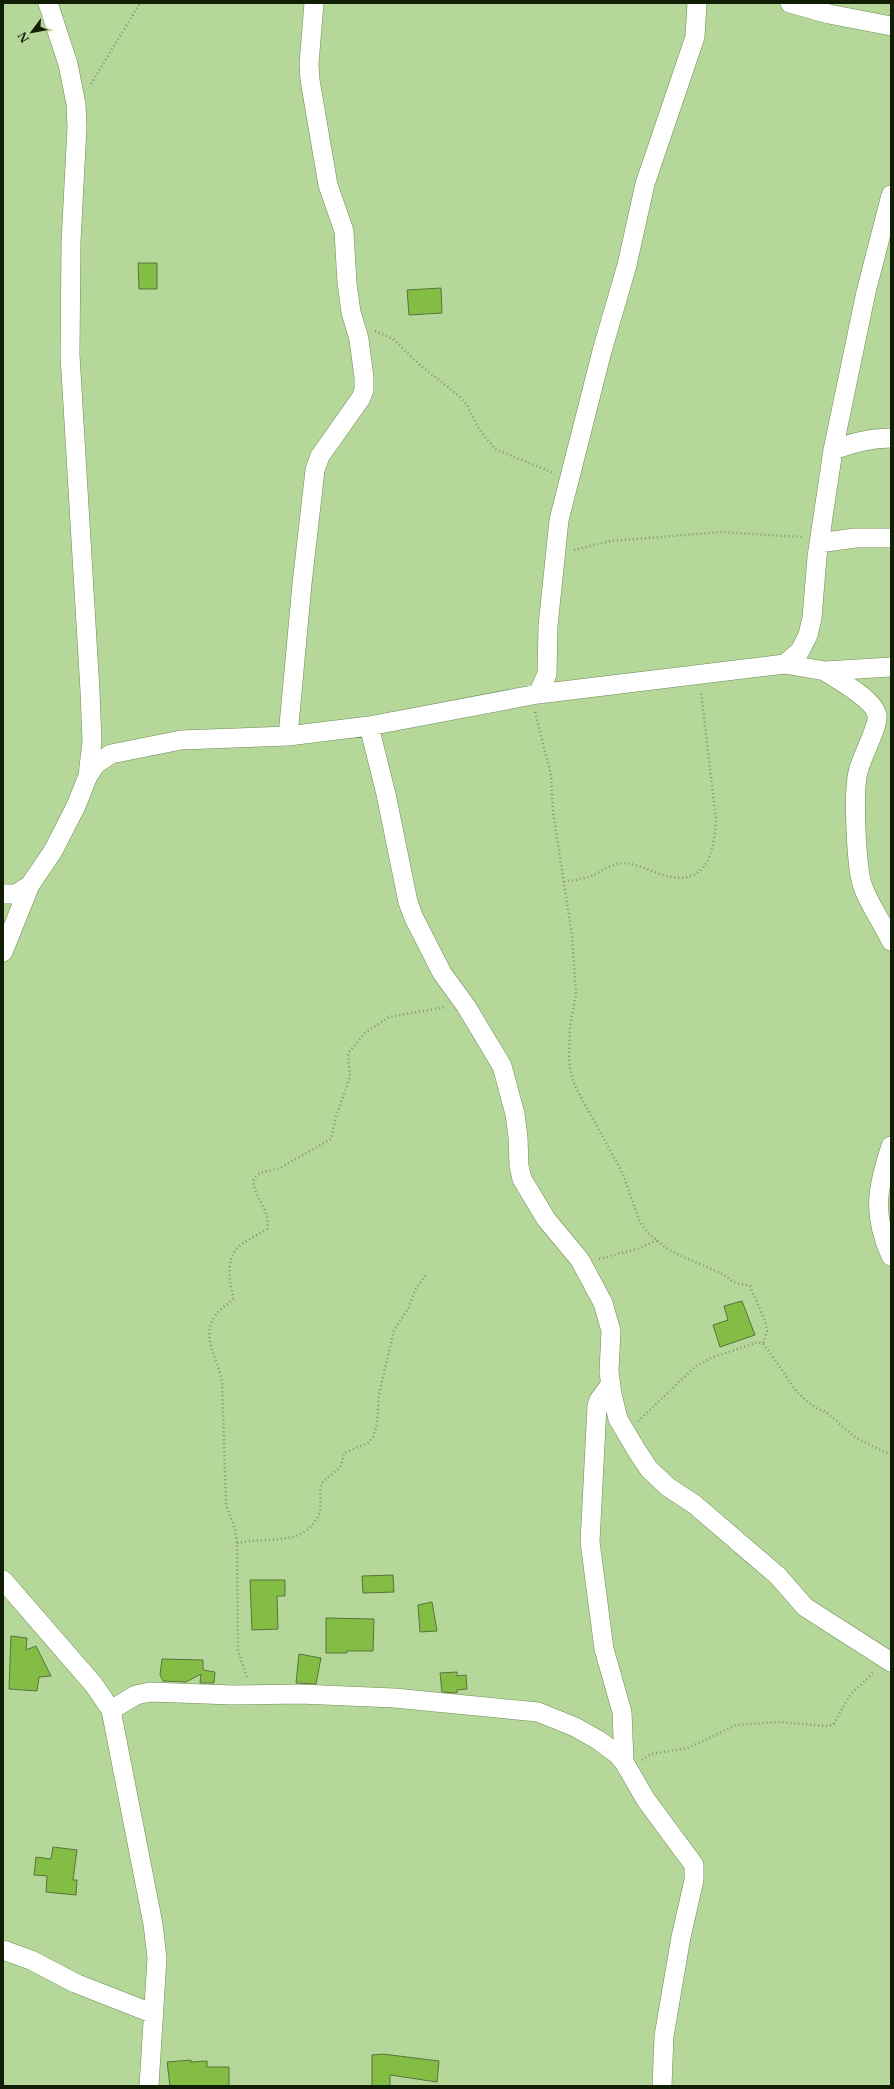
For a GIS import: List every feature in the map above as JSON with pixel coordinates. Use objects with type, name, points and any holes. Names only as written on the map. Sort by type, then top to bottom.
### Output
[{"type":"street","points":[[48,3],[68,64],[76,104],[77,127],[71,242],[70,355],[90,691],[92,741],[88,776]]},
{"type":"street","points":[[288,736],[302,584],[315,470],[320,456],[361,398],[364,390],[360,339],[351,312],[347,283],[344,231],[328,185],[310,80],[309,64],[314,3]]},
{"type":"street","points":[[790,3],[829,14],[891,26]]},
{"type":"street","points":[[538,694],[547,674],[554,554],[559,520],[602,351],[627,265],[645,184],[695,37],[701,7]]},
{"type":"street","points":[[785,664],[800,651],[808,636],[812,618],[819,541],[833,450],[863,304],[891,195]]},
{"type":"street","points":[[833,450],[854,442],[872,438],[891,438]]},
{"type":"street","points":[[819,541],[855,538],[891,538]]},
{"type":"street","points":[[3,952],[30,885],[53,851],[76,806],[88,776],[96,764],[111,754],[181,740],[288,736],[369,726],[538,694],[785,664],[825,671],[891,667]]},
{"type":"street","points":[[825,671],[863,696],[873,707],[877,715],[877,725],[861,759],[856,780],[859,867],[865,892],[891,941]]},
{"type":"street","points":[[369,726],[381,771],[408,902],[414,918],[442,973],[466,1006],[491,1045],[502,1066],[508,1084],[518,1137],[519,1166],[522,1179],[546,1219],[580,1260],[603,1303],[611,1331],[609,1372],[610,1384],[618,1419],[649,1469],[668,1487],[694,1504],[778,1576],[805,1607],[888,1660]]},
{"type":"street","points":[[3,894],[16,894],[30,885]]},
{"type":"street","points":[[891,1146],[879,1192],[878,1211],[882,1235],[891,1256]]},
{"type":"street","points":[[610,1384],[599,1400],[598,1406],[590,1542],[604,1649],[622,1712],[627,1767]]},
{"type":"street","points":[[3,1580],[94,1685],[111,1710],[153,1924],[157,1958],[149,2086]]},
{"type":"street","points":[[111,1710],[144,1692],[250,1695],[300,1694],[394,1698],[538,1712],[575,1727],[598,1740],[617,1754],[627,1767],[646,1800],[694,1864],[694,1880],[681,1937],[664,2036],[662,2086]]},
{"type":"street","points":[[3,1950],[31,1960],[75,1983],[154,2014]]},
{"type":"path","points":[[76,104],[116,46],[140,3]]},
{"type":"path","points":[[355,324],[393,339],[420,365],[459,396],[467,406],[479,429],[495,449],[569,480]]},
{"type":"path","points":[[554,554],[611,541],[721,532],[819,541]]},
{"type":"path","points":[[564,882],[583,878],[614,865],[624,863],[675,878],[694,875],[705,867],[715,841],[716,820],[699,674]]},
{"type":"path","points":[[538,694],[533,703],[546,761],[551,775],[553,812],[564,882],[575,975],[576,994],[570,1026],[569,1058],[571,1074],[590,1117],[623,1174],[639,1220],[648,1233],[679,1255],[723,1274],[733,1282],[750,1286],[765,1321],[767,1331],[763,1344]]},
{"type":"path","points":[[250,1695],[248,1678],[238,1651],[237,1543],[235,1529],[226,1506],[221,1371],[209,1341],[212,1321],[216,1314],[233,1299],[230,1282],[231,1256],[237,1247],[267,1229],[269,1222],[255,1189],[254,1178],[260,1172],[280,1168],[331,1139],[336,1116],[350,1077],[348,1053],[364,1033],[389,1017],[437,1008],[466,1006]]},
{"type":"path","points":[[580,1260],[599,1259],[640,1248],[657,1240]]},
{"type":"path","points":[[237,1543],[296,1536],[314,1524],[320,1512],[322,1484],[341,1466],[344,1453],[368,1443],[373,1437],[377,1424],[379,1394],[394,1330],[409,1307],[415,1290],[426,1275]]},
{"type":"path","points":[[626,1433],[696,1366],[711,1358],[745,1345],[758,1342],[763,1344],[785,1377],[805,1399],[818,1409],[826,1412],[856,1438],[891,1455]]},
{"type":"path","points":[[627,1767],[651,1754],[688,1748],[736,1726],[778,1722],[826,1726],[833,1725],[850,1695],[888,1660]]},
{"type":"building","points":[[138,263],[157,263],[157,289],[139,289]]},
{"type":"building","points":[[441,288],[442,313],[409,315],[407,290]]},
{"type":"building","points":[[742,1301],[755,1335],[720,1347],[713,1325],[728,1320],[724,1306]]},
{"type":"building","points":[[393,1575],[394,1592],[363,1593],[362,1576]]},
{"type":"building","points":[[250,1580],[285,1580],[285,1596],[277,1596],[278,1629],[252,1630]]},
{"type":"building","points":[[432,1602],[437,1631],[420,1632],[418,1605]]},
{"type":"building","points":[[326,1618],[374,1619],[373,1651],[326,1653]]},
{"type":"building","points":[[11,1636],[27,1638],[26,1650],[36,1646],[51,1676],[39,1677],[37,1691],[9,1689]]},
{"type":"building","points":[[299,1654],[321,1658],[316,1684],[296,1683]]},
{"type":"building","points":[[162,1659],[203,1660],[203,1670],[215,1672],[214,1683],[200,1683],[201,1674],[186,1682],[163,1681],[160,1675]]},
{"type":"building","points":[[457,1672],[457,1676],[466,1675],[467,1689],[457,1690],[457,1693],[442,1692],[440,1673]]},
{"type":"building","points":[[53,1847],[77,1850],[73,1880],[77,1880],[76,1895],[46,1892],[47,1876],[34,1875],[36,1857],[51,1859]]},
{"type":"building","points":[[383,2054],[439,2061],[437,2082],[390,2075],[390,2086],[372,2086],[372,2055]]},
{"type":"building","points":[[191,2060],[191,2062],[207,2061],[207,2067],[229,2067],[229,2086],[170,2086],[167,2062]]}]
